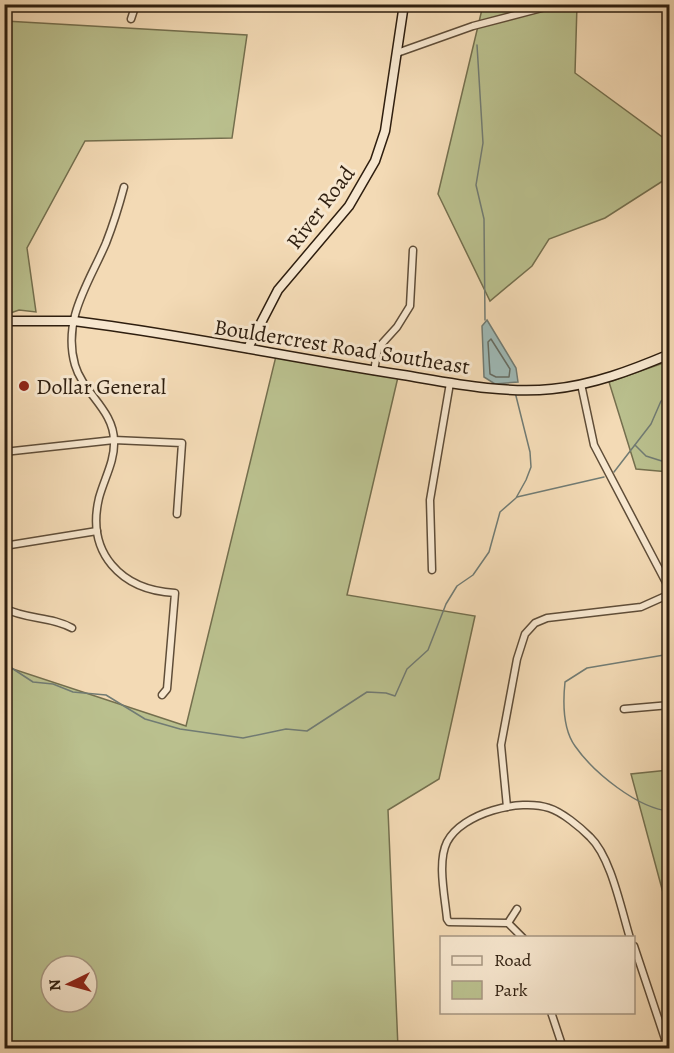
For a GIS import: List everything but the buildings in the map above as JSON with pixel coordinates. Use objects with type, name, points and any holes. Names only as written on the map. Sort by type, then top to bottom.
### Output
[{"type":"street","points":[[131,19],[136,4]]},
{"type":"street","name":"River Road","points":[[248,348],[278,290],[329,232],[363,184],[385,131],[404,4]]},
{"type":"street","points":[[397,52],[473,26],[557,4]]},
{"type":"street","points":[[124,187],[106,243],[76,306],[74,321],[76,367],[112,426],[113,454],[99,498],[97,531],[105,555],[122,576],[145,589],[175,593],[167,689],[162,695]]},
{"type":"street","points":[[374,371],[378,348],[397,327],[410,306],[413,250]]},
{"type":"street","name":"Bouldercrest Road Southeast","points":[[4,321],[74,321],[450,383],[517,389],[551,389],[581,384],[616,375],[669,354]]},
{"type":"street","points":[[432,570],[430,500],[450,383]]},
{"type":"street","points":[[507,807],[501,745],[517,659],[525,634],[535,623],[547,618],[641,608],[669,592],[594,445],[581,384]]},
{"type":"street","points":[[4,452],[114,440],[182,443],[177,514]]},
{"type":"street","points":[[4,546],[97,531]]},
{"type":"street","points":[[4,608],[17,615],[57,620],[72,628]]},
{"type":"street","points":[[624,709],[669,705]]},
{"type":"street","points":[[521,936],[508,923],[448,924],[443,864],[446,843],[465,822],[507,807],[535,805],[550,808],[590,836],[601,851],[629,936]]},
{"type":"street","points":[[508,923],[516,909]]},
{"type":"street","points":[[635,952],[668,1048]]},
{"type":"street","points":[[552,1014],[563,1048]]},
{"type":"green space","points":[[483,5],[577,5],[575,73],[669,142],[669,177],[605,218],[549,239],[532,266],[490,301],[438,194]]},
{"type":"green space","points":[[5,21],[247,35],[232,138],[85,141],[27,248],[36,312],[19,310],[5,315]]},
{"type":"green space","points":[[276,356],[398,377],[347,595],[475,616],[439,779],[388,810],[398,1048],[5,1048],[4,666],[186,726]]},
{"type":"green space","points":[[669,361],[669,472],[636,469],[609,382]]},
{"type":"green space","points":[[670,770],[669,915],[631,774]]},
{"type":"water","points":[[487,320],[516,368],[518,382],[495,384],[484,377],[482,326]]},
{"type":"waterway","points":[[477,45],[483,143],[476,185],[484,219],[485,320]]},
{"type":"waterway","points":[[4,663],[33,682],[53,684],[73,692],[106,695],[145,719],[180,729],[243,738],[286,729],[307,731],[367,692],[395,696],[407,669],[428,650],[446,604],[457,586],[473,575],[489,552],[500,512],[516,498],[526,480],[531,467],[530,452],[515,392]]},
{"type":"waterway","points":[[614,472],[651,424],[661,401],[670,395]]},
{"type":"waterway","points":[[635,445],[646,456],[668,463],[670,468]]},
{"type":"waterway","points":[[517,497],[604,477]]},
{"type":"waterway","points":[[670,654],[587,668],[565,682],[564,698],[568,732],[575,746],[593,767],[617,788],[644,804],[670,811]]},
{"type":"place","name":"Dollar General","points":[[24,386]]}]
